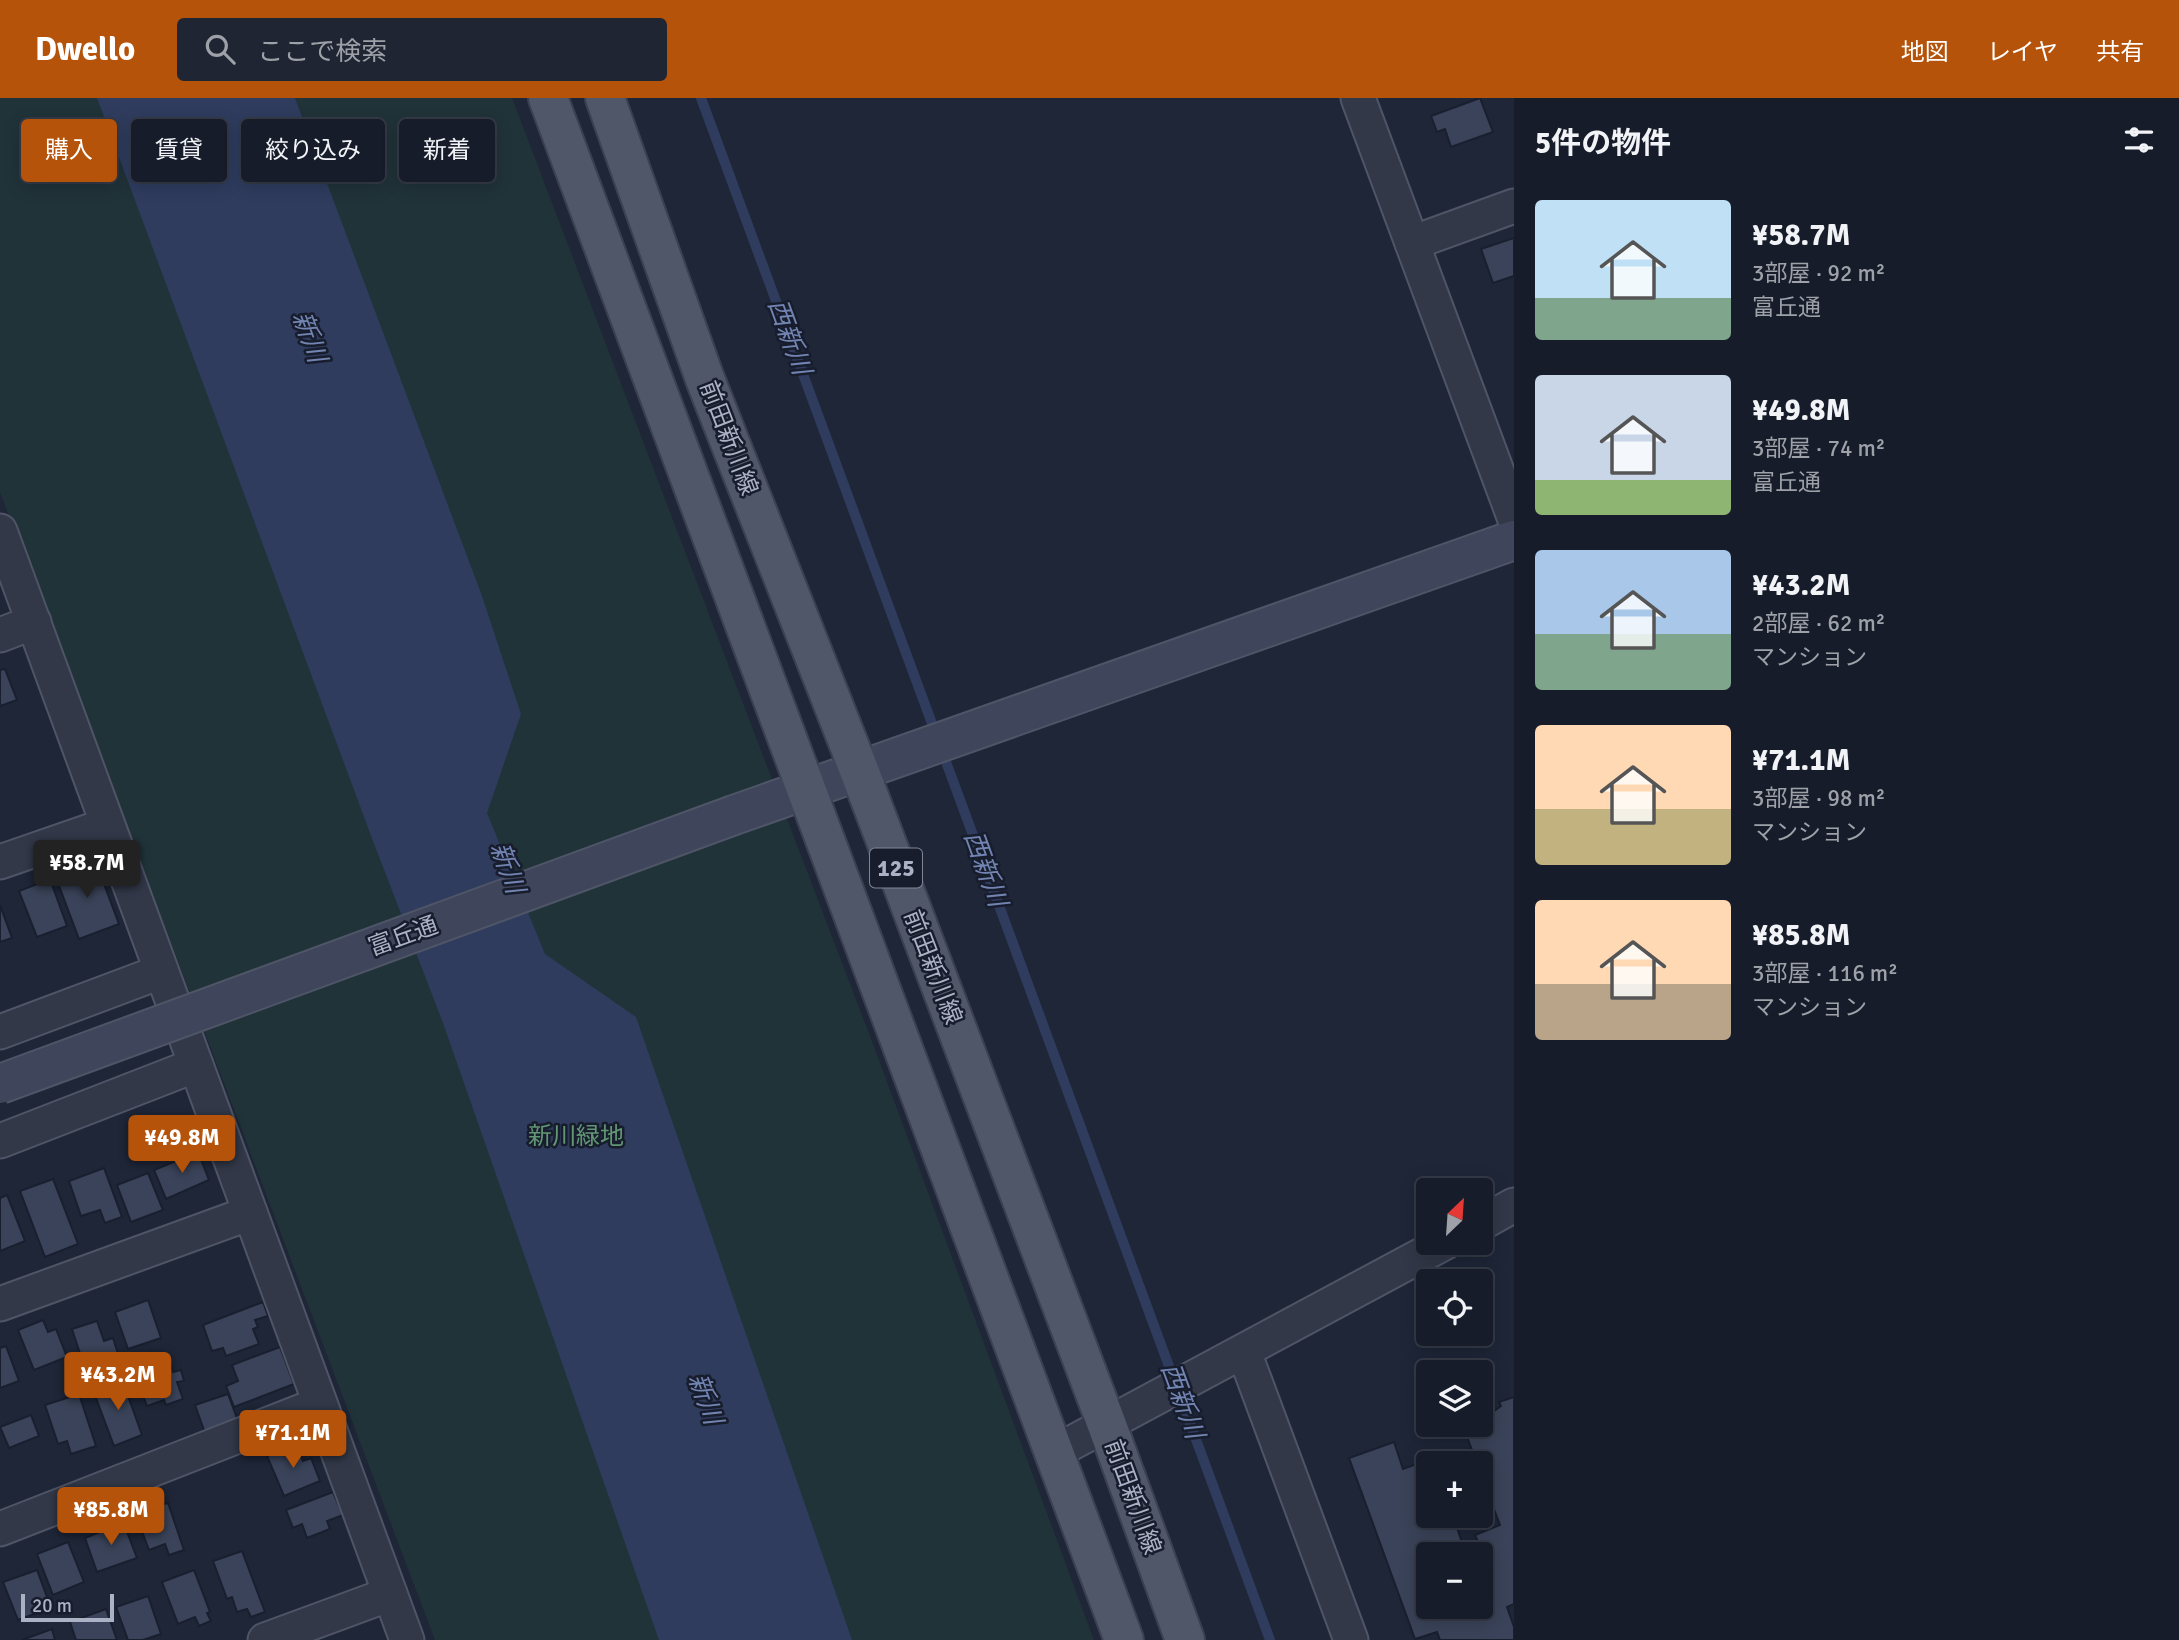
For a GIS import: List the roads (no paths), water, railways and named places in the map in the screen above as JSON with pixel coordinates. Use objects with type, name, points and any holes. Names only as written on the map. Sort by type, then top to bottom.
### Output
[{"type":"main road","name":"前田新川線","points":[[548,98],[1124,1640]]},
{"type":"main road","name":"前田新川線","points":[[605,98],[705,379],[859,770],[1107,1425],[1185,1640]]},
{"type":"street","points":[[1358,98],[1514,517]]},
{"type":"street","points":[[1412,243],[1514,206]]},
{"type":"street","points":[[0,531],[407,1640]]},
{"type":"street","name":"富丘通","points":[[0,1084],[806,788],[1514,540]]},
{"type":"street","points":[[0,635],[34,622]]},
{"type":"street","points":[[0,862],[107,825]]},
{"type":"street","points":[[0,1032],[160,972]]},
{"type":"street","points":[[0,1141],[196,1065]]},
{"type":"street","points":[[1493,1217],[1514,1205]]},
{"type":"street","points":[[0,1304],[250,1213]]},
{"type":"street","points":[[1055,1452],[1422,1255]]},
{"type":"street","points":[[1233,1357],[1350,1640]]},
{"type":"street","points":[[0,1529],[320,1404]]},
{"type":"street","points":[[265,1640],[390,1594]]},
{"type":"water","name":"新川","points":[[97,98],[295,98],[303,119],[241,119],[241,182],[327,182],[482,596],[521,714],[487,813],[545,954],[636,1017],[852,1640],[659,1640],[443,1023],[117,152],[117,119],[105,119]]},
{"type":"waterway","name":"西新川","points":[[701,98],[937,737]]},
{"type":"waterway","name":"西新川","points":[[942,751],[1270,1640]]},
{"type":"park label","name":"新川緑地","points":[[576,1136]]}]
